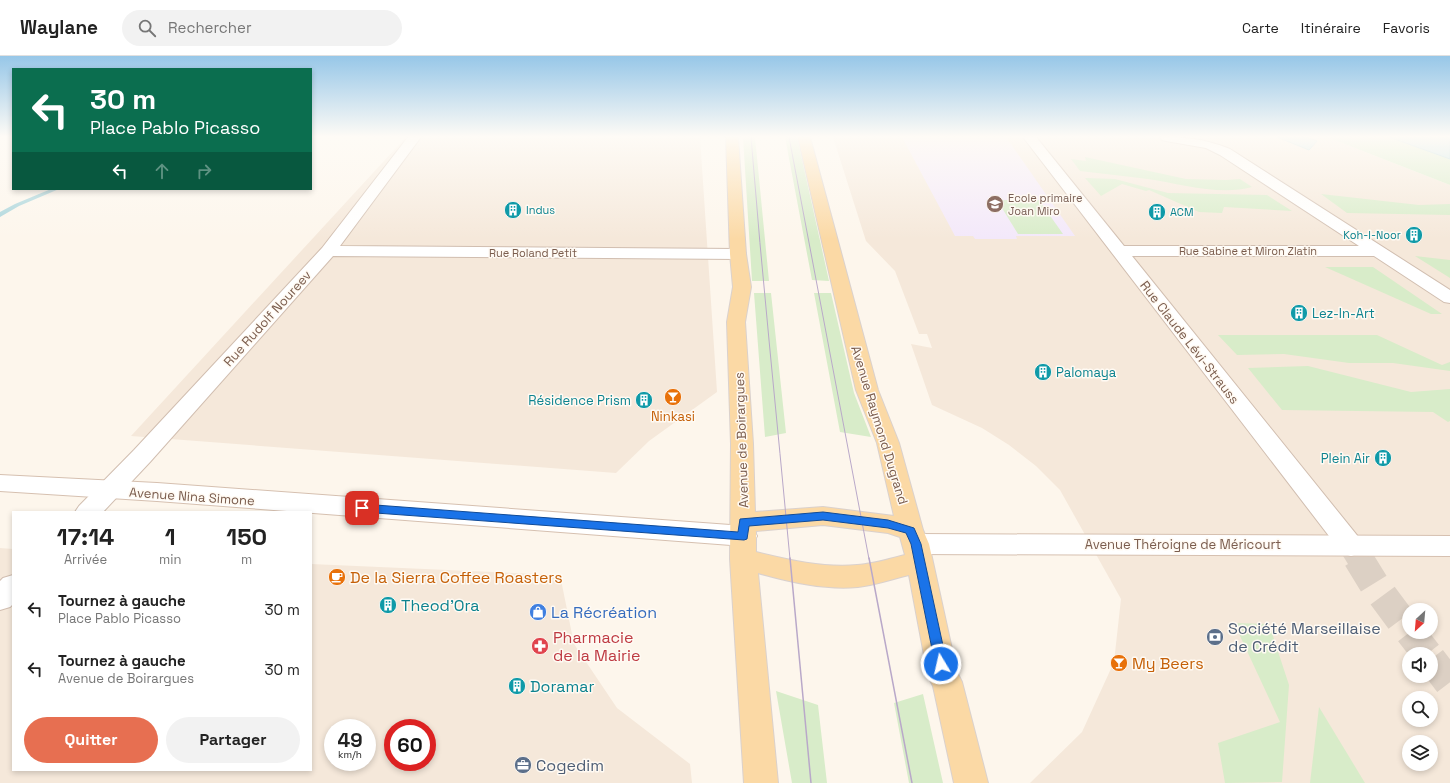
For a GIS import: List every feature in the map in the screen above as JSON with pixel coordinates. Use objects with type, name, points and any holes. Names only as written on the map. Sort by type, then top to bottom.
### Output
[{"type":"main road","points":[[734,171],[738,254]]},
{"type":"main road","name":"Avenue Raymond Dugrand","points":[[812,171],[867,390],[888,443],[915,546],[940,651],[943,676],[947,682],[971,783]]},
{"type":"main road","name":"Avenue de Boirargues","points":[[738,254],[742,288],[736,322],[744,539]]},
{"type":"main road","points":[[823,516],[888,524],[915,546],[856,576],[834,576],[811,574],[778,568],[744,539],[823,516]]},
{"type":"main road","points":[[744,539],[761,783]]},
{"type":"street","name":"Rue Rudolf Noureev","points":[[89,511],[328,251],[389,171]]},
{"type":"street","name":"Rue Claude Lévi-Strauss","points":[[1056,171],[1350,546]]},
{"type":"street","points":[[1254,171],[1450,298]]},
{"type":"street","name":"Rue Roland Petit","points":[[328,251],[738,254]]},
{"type":"street","name":"Rue Sabine et Miron Zlatin","points":[[1119,251],[1377,251]]},
{"type":"street","name":"Avenue Nina Simone","points":[[0,483],[173,494],[744,539]]},
{"type":"street","name":"Avenue Théroigne de Méricourt","points":[[915,546],[1450,546]]},
{"type":"street","points":[[0,599],[12,587]]},
{"type":"shaded area","points":[[375,171],[702,171],[717,392],[649,441],[616,473],[131,436]]},
{"type":"shaded area","points":[[844,171],[1414,171],[1450,185],[1450,783],[1030,783],[1082,732],[1114,662],[1121,599],[1060,490],[1036,466],[1009,445],[982,428],[932,405],[911,344],[932,348],[927,334],[919,334],[895,271],[866,241]]},
{"type":"shaded area","name":"Ecole primaire Joan Miro","points":[[920,171],[1030,171],[1075,236],[1016,236],[1017,239],[975,239],[973,236],[955,236]]},
{"type":"shaded area","points":[[0,548],[12,549],[12,771],[312,771],[312,564],[560,575],[574,644],[617,708],[690,764],[692,783],[0,783]]},
{"type":"green space","points":[[745,171],[758,171],[769,281],[752,281]]},
{"type":"green space","points":[[791,171],[805,171],[829,281],[812,280]]},
{"type":"green space","points":[[1080,171],[1149,171],[1186,179],[1240,179],[1252,187],[1214,190],[1148,179]]},
{"type":"green space","points":[[1414,171],[1450,171],[1450,185]]},
{"type":"green space","points":[[1085,178],[1115,179],[1168,193],[1267,195],[1292,211],[1224,207],[1222,213],[1199,212],[1149,190],[1146,191],[1122,184],[1101,196]]},
{"type":"green space","points":[[1321,194],[1419,205],[1450,204],[1450,215],[1347,213]]},
{"type":"green space","points":[[997,200],[1039,200],[1063,234],[1018,234]]},
{"type":"green space","points":[[1415,256],[1450,260],[1450,278]]},
{"type":"green space","points":[[1325,267],[1373,267],[1442,314],[1431,314]]},
{"type":"green space","points":[[754,293],[771,293],[786,433],[765,437]]},
{"type":"green space","points":[[814,293],[831,293],[854,393],[871,437],[840,432]]},
{"type":"green space","points":[[1218,335],[1377,335],[1442,365],[1450,362],[1450,371],[1393,363],[1349,363],[1284,354],[1237,355]]},
{"type":"green space","points":[[1308,366],[1411,392],[1450,389],[1450,421],[1448,422],[1433,412],[1282,410],[1248,368]]},
{"type":"green space","points":[[1234,623],[1269,624],[1289,685],[1282,782],[1225,783],[1218,743],[1280,722]]},
{"type":"green space","points":[[776,691],[818,705],[827,783],[792,783]]},
{"type":"green space","points":[[923,694],[943,783],[909,783],[894,703]]},
{"type":"green space","points":[[1319,707],[1365,783],[1310,783]]},
{"type":"waterway","points":[[0,215],[17,205],[54,190]]},
{"type":"tunnel","points":[[1351,546],[1359,559]]},
{"type":"tunnel","points":[[1358,558],[1374,584],[1402,622]]},
{"type":"tunnel","points":[[1415,639],[1422,647]]},
{"type":"tunnel","points":[[1438,668],[1450,684]]},
{"type":"tram line","points":[[754,171],[790,559]]},
{"type":"tram line","points":[[795,171],[869,559]]},
{"type":"tram line","points":[[790,558],[811,783]]},
{"type":"tram line","points":[[869,558],[912,783]]},
{"type":"place","name":"Ecole primaire Joan Miro","points":[[995,204]]},
{"type":"place","name":"Indus","points":[[513,210]]},
{"type":"place","name":"ACM","points":[[1157,212]]},
{"type":"place","name":"Koh-I-Noor","points":[[1414,235]]},
{"type":"place","name":"Lez-In-Art","points":[[1299,313]]},
{"type":"place","name":"Palomaya","points":[[1043,372]]},
{"type":"place","name":"Ninkasi","points":[[673,397]]},
{"type":"place","name":"Résidence Prism","points":[[644,400]]},
{"type":"place","name":"Plein Air","points":[[1383,458]]},
{"type":"place","name":"De la Sierra Coffee Roasters","points":[[337,577]]},
{"type":"place","name":"Theod'Ora","points":[[388,605]]},
{"type":"place","name":"La Récréation","points":[[538,612]]},
{"type":"place","name":"Société Marseillaise de Crédit","points":[[1215,637]]},
{"type":"place","name":"Pharmacie de la Mairie","points":[[540,646]]},
{"type":"place","name":"My Beers","points":[[1119,663]]},
{"type":"place","name":"Doramar","points":[[517,686]]},
{"type":"place","name":"Cogedim","points":[[523,765]]},
{"type":"route","points":[[362,508],[744,536],[744,522],[752,521],[823,516],[888,524],[910,530],[916,544],[940,651],[941,664]]}]
